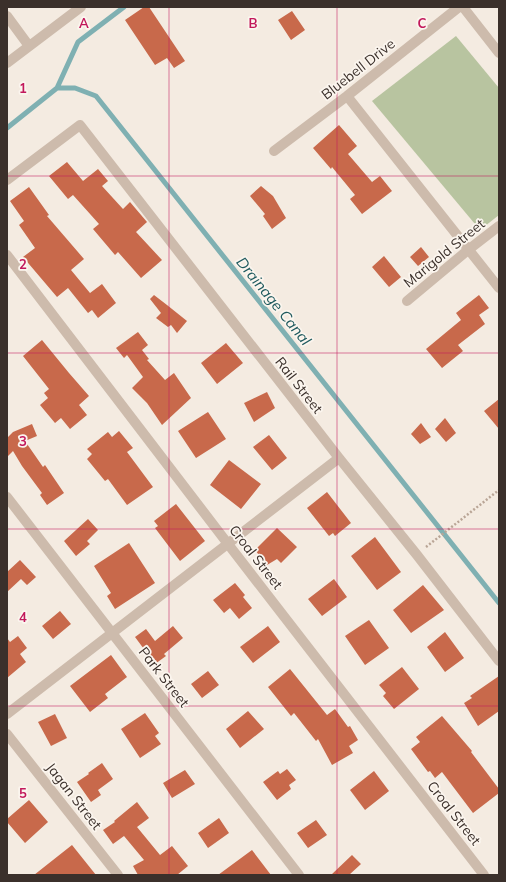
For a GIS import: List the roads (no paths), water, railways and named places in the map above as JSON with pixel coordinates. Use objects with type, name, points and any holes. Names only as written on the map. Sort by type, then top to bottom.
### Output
[{"type":"street","points":[[7,63],[81,7]]},
{"type":"street","name":"Bluebell Drive","points":[[274,151],[347,96],[459,7]]},
{"type":"street","points":[[463,7],[499,53]]},
{"type":"street","points":[[7,16],[29,46]]},
{"type":"street","points":[[347,96],[499,288]]},
{"type":"street","name":"Rail Street","points":[[7,180],[80,125],[339,458],[499,660]]},
{"type":"street","name":"Marigold Street","points":[[407,301],[499,226]]},
{"type":"street","name":"Croal Street","points":[[7,255],[484,875]]},
{"type":"street","points":[[7,714],[339,458]]},
{"type":"street","name":"Park Street","points":[[7,497],[299,875]]},
{"type":"street","name":"Jagan Street","points":[[7,734],[118,875]]},
{"type":"waterway","points":[[57,88],[78,42],[124,7]]},
{"type":"waterway","name":"Drainage Canal","points":[[7,128],[57,88],[75,88],[96,96],[499,603]]}]
